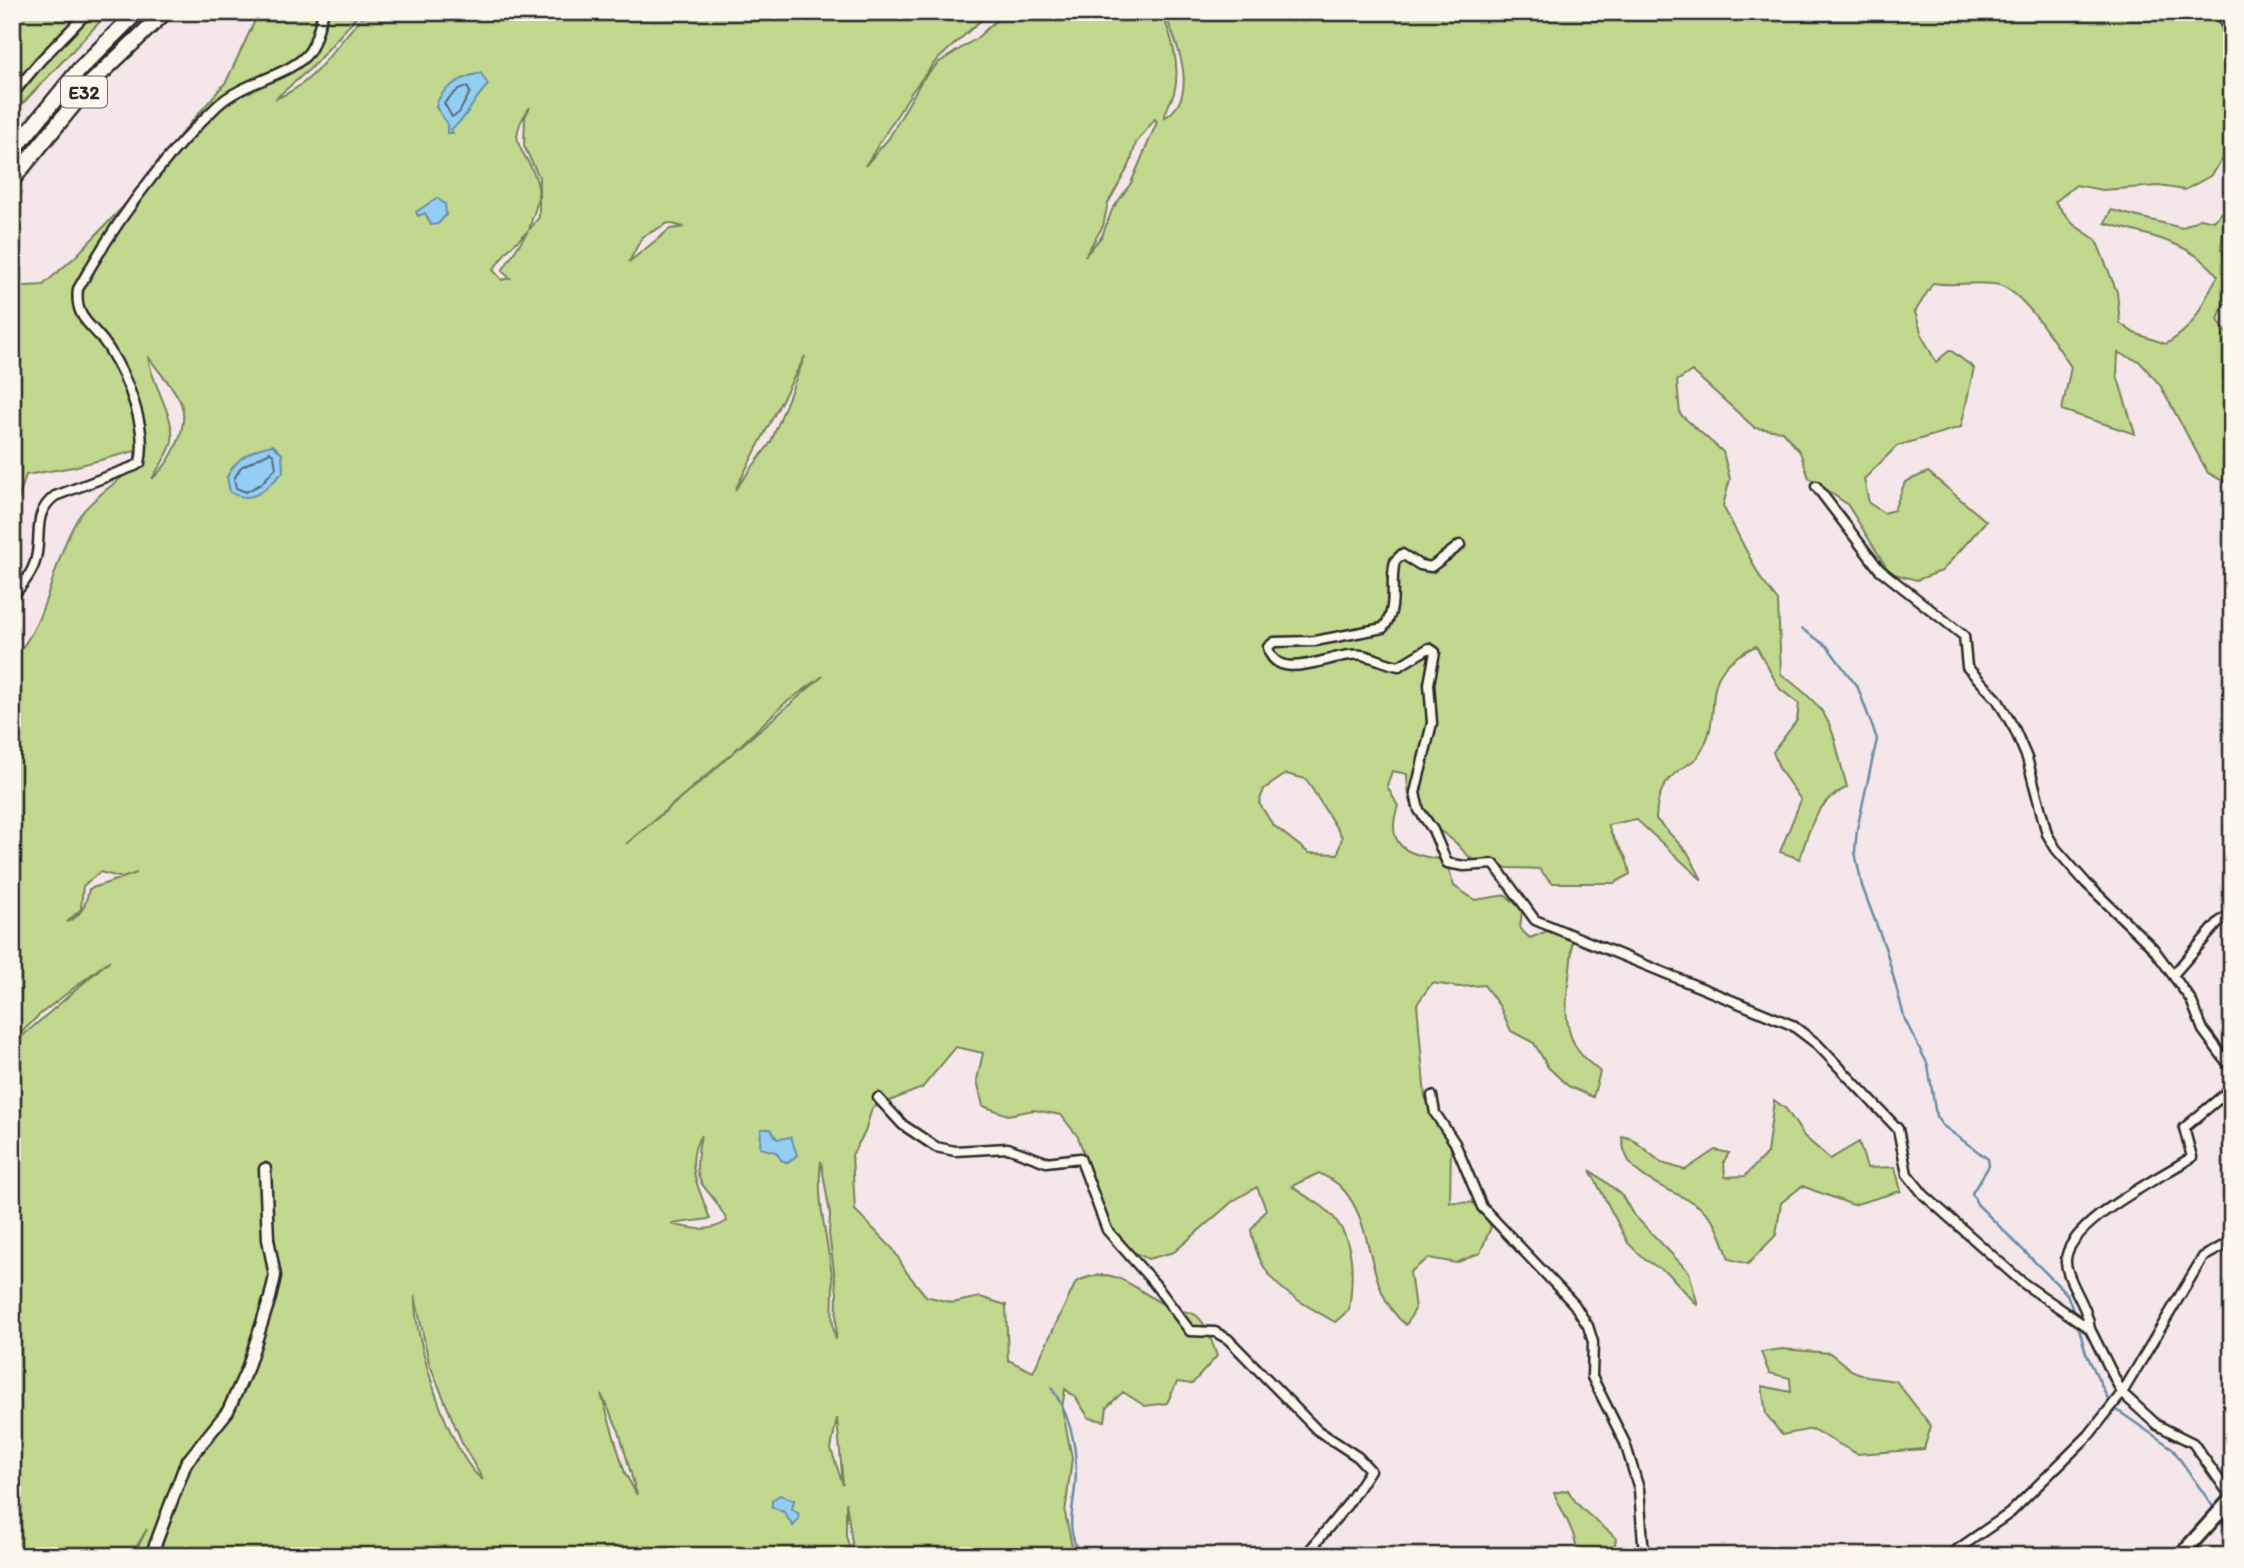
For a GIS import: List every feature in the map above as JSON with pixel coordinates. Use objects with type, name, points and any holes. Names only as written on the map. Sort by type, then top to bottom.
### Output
[{"type":"highway","name":"E32","points":[[12,152],[39,115],[79,70],[137,12]]},
{"type":"highway","name":"E32","points":[[12,180],[92,82],[165,12]]},
{"type":"main road","points":[[2180,1556],[2232,1498]]},
{"type":"street","points":[[12,95],[41,60],[88,12]]},
{"type":"street","points":[[12,597],[26,581],[36,558],[38,521],[44,504],[55,496],[135,467],[140,463],[143,450],[131,399],[110,350],[81,317],[76,306],[78,289],[122,217],[178,146],[229,96],[257,80],[293,66],[309,52],[324,12]]},
{"type":"street","points":[[2224,12],[2224,21],[2232,35]]},
{"type":"street","points":[[1816,485],[1879,569],[1964,636],[1967,667],[1997,698],[2027,758],[2047,834],[2056,849],[2086,883],[2153,948],[2191,1000],[2203,1030],[2232,1069]]},
{"type":"street","points":[[1460,545],[1431,567],[1420,565],[1402,554],[1395,561],[1392,603],[1388,621],[1382,628],[1315,640],[1274,642],[1268,647],[1270,655],[1276,661],[1300,666],[1338,656],[1363,654],[1399,666],[1429,648],[1435,652],[1429,684],[1432,723],[1415,793],[1419,810],[1433,830],[1447,863],[1464,866],[1494,864],[1535,920],[1792,1025],[1817,1044],[1899,1129],[1907,1174],[1924,1195],[2023,1283],[2090,1329]]},
{"type":"street","points":[[2173,975],[2219,922],[2232,913]]},
{"type":"street","points":[[2232,1088],[2184,1128],[2192,1157],[2097,1217],[2075,1237],[2067,1252],[2066,1265],[2085,1306],[2090,1329],[2122,1393],[2157,1425],[2193,1443],[2232,1498]]},
{"type":"street","points":[[1432,1096],[1435,1113],[1455,1143],[1482,1207],[1574,1304],[1588,1326],[1592,1342],[1592,1377],[1625,1443],[1639,1489],[1644,1556]]},
{"type":"street","points":[[878,1098],[902,1125],[936,1147],[956,1151],[1008,1148],[1046,1162],[1080,1158],[1107,1230],[1154,1283],[1190,1331],[1215,1332],[1228,1339],[1317,1430],[1358,1457],[1370,1470],[1347,1505],[1305,1556]]},
{"type":"street","points":[[151,1556],[168,1517],[186,1463],[228,1410],[247,1369],[270,1298],[275,1276],[268,1239],[265,1169]]},
{"type":"street","points":[[1948,1556],[2010,1513],[2060,1466],[2122,1393],[2203,1257],[2232,1241]]},
{"type":"green space","points":[[12,12],[109,12],[12,115]]},
{"type":"green space","points":[[259,12],[361,12],[312,67],[275,99],[304,83],[368,12],[990,12],[936,61],[913,90],[865,166],[889,138],[922,80],[938,63],[977,38],[1005,12],[1161,12],[1172,41],[1176,62],[1174,93],[1164,118],[1175,109],[1184,83],[1175,38],[1164,12],[2232,12],[2232,147],[2210,176],[2185,190],[2159,186],[2102,190],[2076,185],[2055,202],[2073,224],[2096,240],[2117,292],[2120,323],[2134,333],[2166,344],[2193,321],[2218,276],[2207,264],[2181,247],[2105,223],[2111,210],[2182,228],[2201,218],[2214,221],[2221,213],[2232,215],[2232,224],[2229,223],[2223,233],[2221,249],[2232,266],[2232,299],[2223,305],[2218,320],[2232,340],[2232,486],[2208,473],[2160,385],[2139,361],[2118,353],[2117,375],[2135,434],[2062,410],[2071,367],[2029,308],[2009,290],[1999,285],[1933,283],[1915,312],[1923,338],[1936,362],[1950,350],[1974,368],[1961,427],[1897,446],[1864,479],[1869,503],[1884,513],[1894,510],[1905,482],[1928,472],[1986,521],[1942,571],[1917,580],[1890,573],[1847,504],[1809,478],[1800,452],[1782,431],[1755,428],[1692,371],[1677,381],[1680,414],[1723,452],[1730,479],[1723,506],[1761,579],[1778,601],[1781,674],[1813,701],[1829,723],[1847,787],[1828,801],[1815,817],[1800,859],[1780,852],[1801,800],[1780,770],[1773,752],[1797,720],[1799,704],[1780,689],[1756,646],[1736,657],[1723,669],[1717,681],[1707,738],[1697,757],[1665,784],[1658,803],[1656,819],[1688,853],[1702,880],[1636,819],[1608,825],[1626,858],[1630,874],[1614,883],[1552,883],[1539,869],[1491,867],[1476,861],[1445,834],[1420,818],[1411,803],[1407,774],[1392,771],[1387,786],[1398,806],[1394,832],[1403,848],[1422,856],[1446,860],[1454,886],[1475,900],[1506,895],[1522,910],[1520,929],[1530,938],[1547,931],[1571,929],[1566,1008],[1568,1024],[1580,1053],[1600,1072],[1593,1097],[1568,1086],[1548,1067],[1534,1043],[1511,1031],[1500,1007],[1484,985],[1459,987],[1432,983],[1417,1004],[1425,1097],[1451,1147],[1450,1202],[1478,1203],[1491,1227],[1480,1253],[1456,1263],[1429,1258],[1410,1272],[1415,1309],[1406,1325],[1383,1295],[1367,1239],[1353,1203],[1340,1186],[1319,1173],[1292,1186],[1334,1218],[1347,1242],[1352,1268],[1349,1310],[1335,1322],[1280,1287],[1262,1264],[1251,1230],[1266,1209],[1257,1187],[1233,1201],[1174,1252],[1148,1259],[1125,1248],[1110,1225],[1078,1137],[1061,1115],[1034,1110],[1008,1115],[983,1106],[977,1080],[983,1053],[956,1047],[922,1088],[872,1108],[865,1132],[852,1155],[855,1210],[893,1249],[907,1273],[926,1296],[952,1303],[980,1297],[1006,1305],[1008,1360],[1033,1372],[1076,1282],[1090,1276],[1115,1277],[1171,1308],[1194,1314],[1201,1320],[1209,1335],[1217,1356],[1192,1384],[1177,1382],[1167,1403],[1145,1406],[1123,1392],[1107,1407],[1105,1421],[1089,1418],[1076,1398],[1065,1389],[1062,1408],[1072,1458],[1065,1513],[1074,1556],[854,1556],[846,1502],[846,1536],[852,1556],[133,1556],[147,1529],[131,1556],[12,1556],[12,1045],[110,960],[39,1015],[12,1042],[12,659],[34,628],[61,553],[78,518],[97,497],[135,467],[135,451],[73,467],[26,475],[12,520],[12,287],[43,285],[75,257],[138,191],[181,134],[226,82]],"holes":[[[530,107],[525,117],[524,146],[539,177],[539,217],[529,230],[537,204],[538,187],[518,140],[521,120]],[[1155,119],[1157,122],[1131,183],[1112,210],[1102,236],[1085,256],[1103,226],[1108,203],[1130,164],[1136,143]],[[668,223],[684,227],[670,229],[629,262],[642,237]],[[528,231],[502,271],[510,278],[502,280],[493,270],[507,251]],[[148,356],[177,395],[183,411],[181,432],[172,454],[152,479],[171,445],[168,414]],[[805,356],[771,442],[735,490]],[[823,676],[728,757],[784,704]],[[728,757],[709,775],[626,844]],[[1286,774],[1306,779],[1342,837],[1338,854],[1309,853],[1273,825],[1259,803],[1264,789]],[[100,872],[122,878],[89,889],[82,909],[67,922],[81,909],[83,886]],[[701,1135],[698,1176],[727,1221],[721,1225],[700,1229],[671,1224],[710,1219],[693,1167],[693,1157]],[[821,1161],[830,1214],[829,1234],[837,1293],[836,1340],[832,1275],[821,1204]],[[415,1296],[429,1363],[463,1445],[483,1480],[458,1447],[446,1422],[420,1339]],[[601,1394],[619,1431],[637,1495],[625,1473]],[[837,1418],[843,1485],[831,1449]]]},
{"type":"green space","points":[[1774,1100],[1786,1109],[1804,1136],[1830,1159],[1859,1142],[1867,1168],[1895,1167],[1901,1191],[1853,1205],[1802,1186],[1781,1203],[1776,1235],[1748,1264],[1729,1259],[1717,1227],[1700,1207],[1644,1177],[1633,1167],[1625,1153],[1622,1136],[1632,1139],[1662,1163],[1685,1170],[1715,1150],[1729,1153],[1724,1161],[1725,1177],[1745,1176],[1767,1153]]},
{"type":"green space","points":[[1590,1170],[1621,1194],[1633,1214],[1689,1272],[1698,1306],[1669,1274],[1644,1259],[1628,1243]]},
{"type":"green space","points":[[1782,1349],[1830,1353],[1851,1370],[1867,1377],[1896,1381],[1931,1426],[1924,1449],[1857,1454],[1812,1429],[1782,1435],[1766,1414],[1762,1386],[1791,1392],[1790,1378],[1769,1373],[1761,1352]]},
{"type":"green space","points":[[1568,1490],[1583,1510],[1616,1538],[1613,1556],[1577,1556],[1572,1532],[1554,1493]]},
{"type":"water","points":[[481,73],[488,85],[451,129],[453,133],[447,133],[447,123],[436,107],[438,100],[453,84]]},
{"type":"water","points":[[437,198],[445,204],[446,215],[438,224],[431,225],[425,213],[418,216],[416,212]]},
{"type":"water","points":[[273,445],[282,454],[283,472],[253,496],[238,496],[230,492],[227,477],[235,465],[252,452]]},
{"type":"water","points":[[761,1129],[771,1129],[777,1139],[791,1137],[797,1155],[788,1163],[781,1160],[776,1152],[760,1148]]},
{"type":"water","points":[[780,1495],[794,1500],[792,1509],[798,1513],[799,1519],[793,1526],[784,1512],[772,1507],[772,1500]]},
{"type":"waterway","points":[[1802,629],[1827,646],[1858,688],[1877,739],[1857,829],[1855,852],[1862,886],[1886,950],[1905,1020],[1928,1065],[1936,1116],[1942,1125],[1988,1159],[1989,1166],[1972,1193],[1977,1204],[2067,1294],[2075,1316]]},
{"type":"waterway","points":[[2078,1325],[2086,1353],[2110,1403]]},
{"type":"waterway","points":[[1051,1387],[1064,1410],[1072,1434],[1076,1473],[1071,1529],[1080,1556]]},
{"type":"waterway","points":[[2114,1408],[2172,1448],[2216,1511]]},
{"type":"waterway","points":[[2220,1517],[2232,1538]]}]
